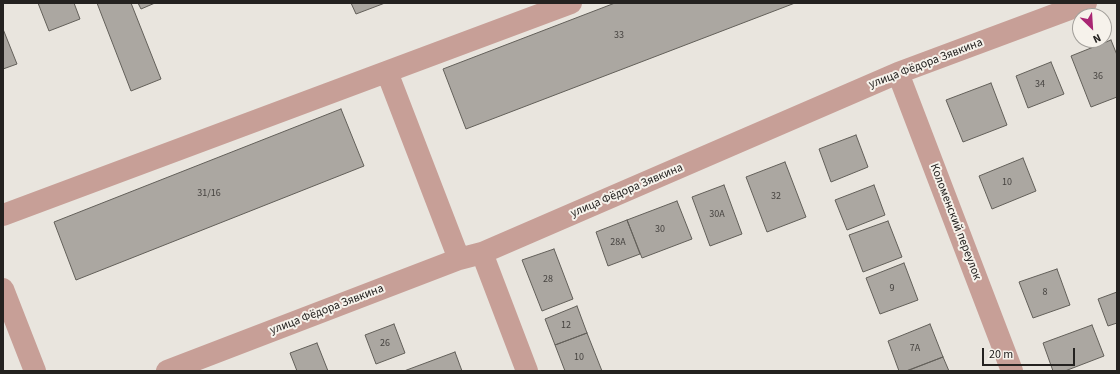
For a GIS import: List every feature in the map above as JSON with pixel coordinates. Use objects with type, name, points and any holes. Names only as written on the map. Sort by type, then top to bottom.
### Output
[{"type":"street","points":[[3,215],[571,3]]},
{"type":"street","name":"улица Фёдора Зявкина","points":[[167,371],[459,259],[482,253],[898,73],[1086,3]]},
{"type":"street","points":[[387,72],[459,259]]},
{"type":"street","name":"Коломенский переулок","points":[[898,73],[1012,371]]},
{"type":"street","points":[[482,253],[527,371]]},
{"type":"street","points":[[3,289],[35,371]]},
{"type":"building","points":[[38,3],[74,3],[80,19],[49,31]]},
{"type":"building","points":[[97,3],[131,3],[161,79],[131,91]]},
{"type":"building","points":[[138,3],[155,3],[141,9]]},
{"type":"building","points":[[351,3],[385,3],[356,14]]},
{"type":"building","points":[[615,3],[795,3],[466,129],[443,69]]},
{"type":"building","points":[[3,29],[17,64],[3,69]]},
{"type":"building","points":[[1112,42],[1117,55],[1117,97],[1091,107],[1071,56],[1091,48],[1112,48]]},
{"type":"building","points":[[1051,62],[1064,94],[1028,108],[1016,76]]},
{"type":"building","points":[[991,83],[1007,125],[963,142],[946,100]]},
{"type":"building","points":[[341,109],[364,166],[76,280],[54,222]]},
{"type":"building","points":[[856,135],[868,167],[831,182],[819,149]]},
{"type":"building","points":[[1023,158],[1036,191],[992,209],[979,176]]},
{"type":"building","points":[[785,162],[806,217],[767,232],[746,177]]},
{"type":"building","points":[[724,185],[742,234],[710,246],[692,197]]},
{"type":"building","points":[[874,185],[885,215],[847,230],[835,200]]},
{"type":"building","points":[[677,201],[692,239],[642,258],[627,220]]},
{"type":"building","points":[[627,220],[640,254],[608,266],[596,232]]},
{"type":"building","points":[[888,221],[902,257],[863,272],[849,235]]},
{"type":"building","points":[[554,249],[573,299],[542,311],[522,260]]},
{"type":"building","points":[[904,263],[918,300],[880,314],[866,278]]},
{"type":"building","points":[[1057,269],[1070,305],[1033,318],[1019,282]]},
{"type":"building","points":[[1117,292],[1117,323],[1108,326],[1098,299]]},
{"type":"building","points":[[577,306],[587,333],[555,345],[545,319]]},
{"type":"building","points":[[394,324],[405,353],[376,364],[365,335]]},
{"type":"building","points":[[930,324],[943,357],[906,371],[899,371],[888,341]]},
{"type":"building","points":[[1092,325],[1104,356],[1065,371],[1053,371],[1043,343]]},
{"type":"building","points":[[587,333],[602,371],[565,371],[555,345]]},
{"type":"building","points":[[317,343],[328,371],[297,371],[290,353]]},
{"type":"building","points":[[455,352],[462,371],[404,371]]},
{"type":"building","points":[[943,357],[949,371],[907,371]]}]
